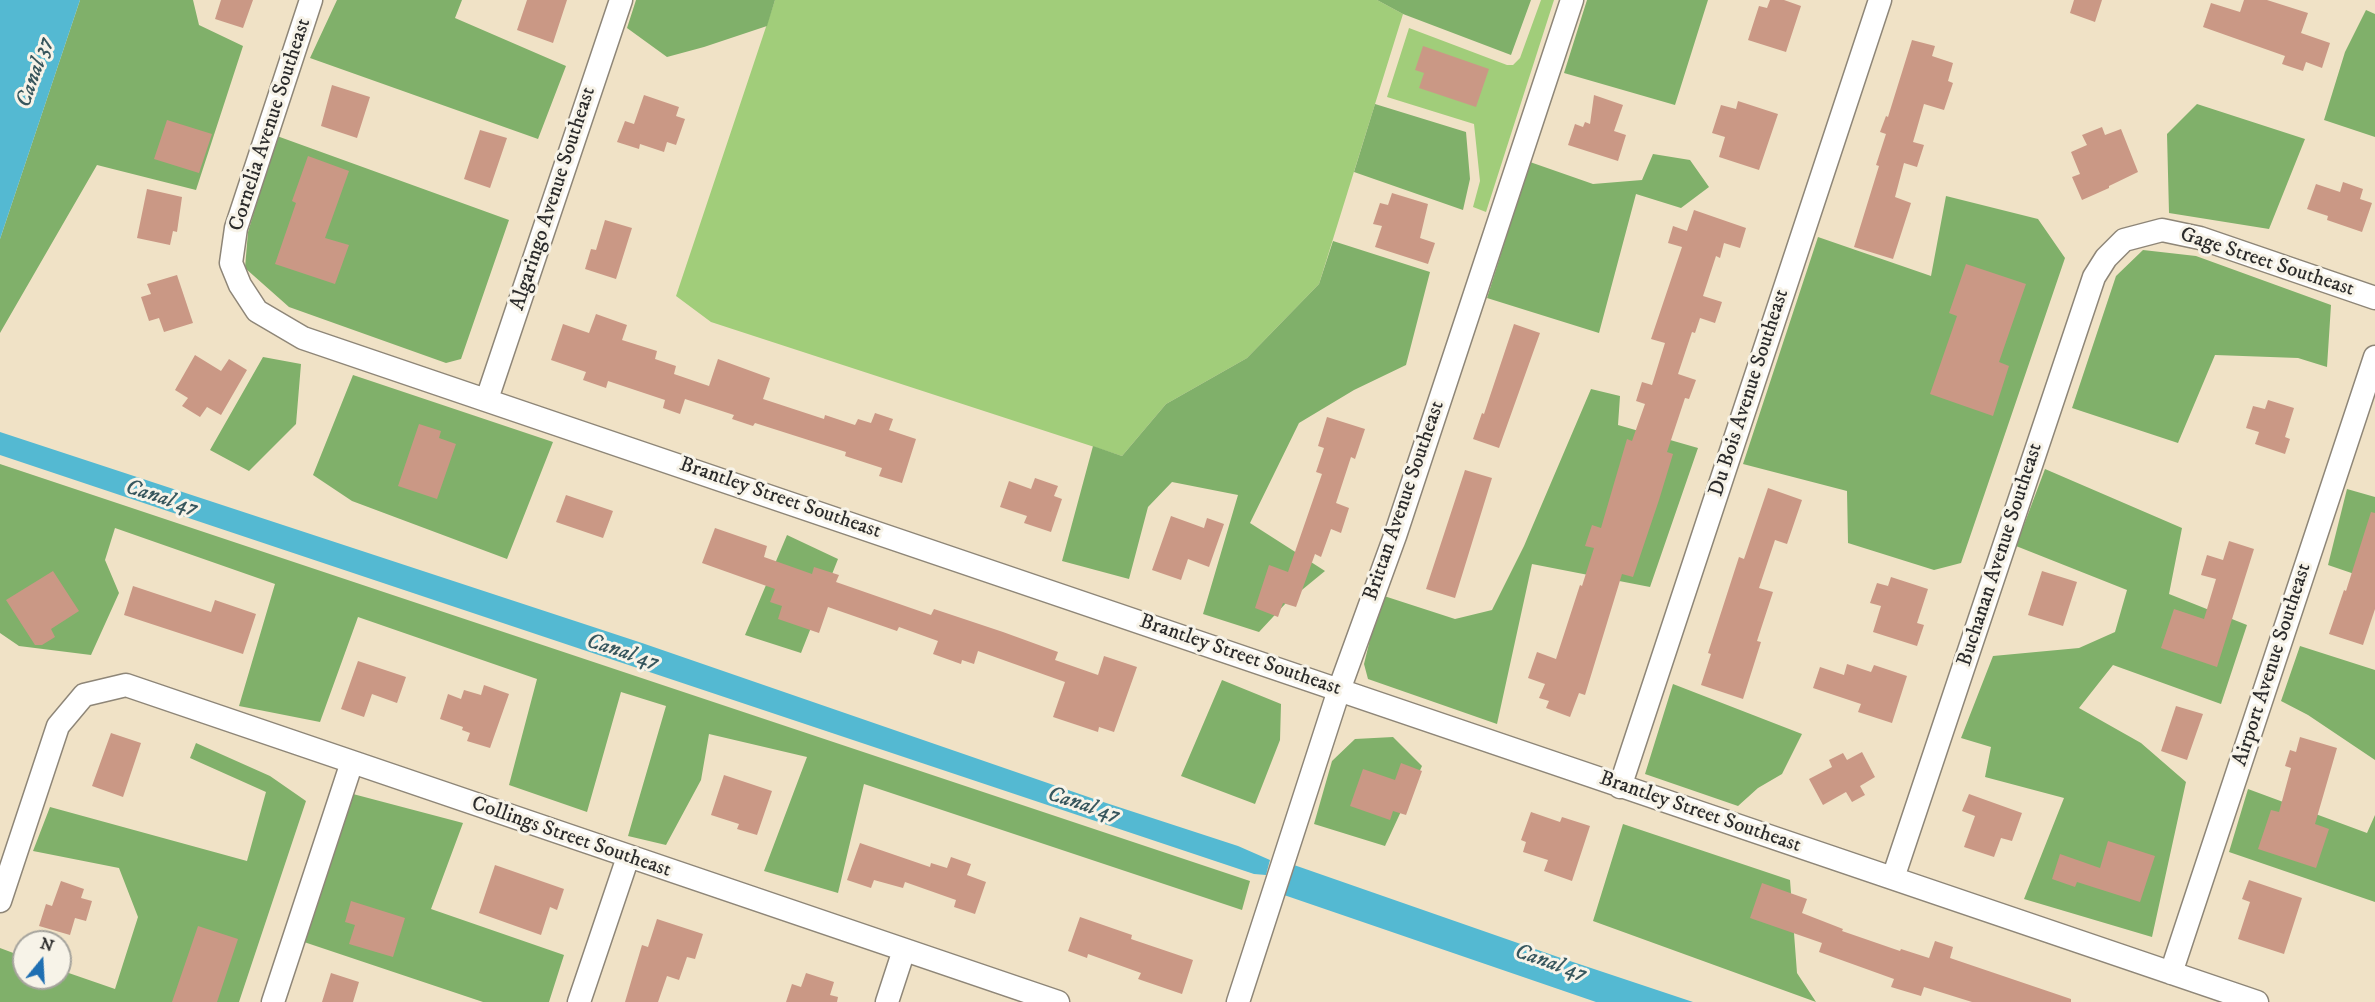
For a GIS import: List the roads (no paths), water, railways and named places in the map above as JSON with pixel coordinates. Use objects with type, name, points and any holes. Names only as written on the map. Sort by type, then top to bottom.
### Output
[{"type":"street","name":"Cornelia Avenue Southeast","points":[[240,285],[231,263],[236,228],[311,0]]},
{"type":"street","name":"Algaringo Avenue Southeast","points":[[488,399],[621,0]]},
{"type":"street","name":"Brittan Avenue Southeast","points":[[1238,1002],[1339,690],[1395,536],[1572,0]]},
{"type":"street","name":"Du Bois Avenue Southeast","points":[[1620,787],[1880,0]]},
{"type":"street","name":"Gage Street Southeast","points":[[2124,240],[2162,230],[2200,238],[2375,298]]},
{"type":"street","name":"Buchanan Avenue Southeast","points":[[1893,878],[2094,277],[2106,258],[2124,240]]},
{"type":"street","name":"Brantley Street Southeast","points":[[240,285],[257,311],[303,338],[2257,1002]]},
{"type":"street","name":"Airport Avenue Southeast","points":[[2171,973],[2375,357]]},
{"type":"street","name":"Collings Street Southeast","points":[[0,901],[58,726],[84,695],[126,685],[628,858],[1058,1002]]},
{"type":"street","points":[[273,1002],[352,762]]},
{"type":"street","points":[[579,1002],[628,858]]},
{"type":"street","points":[[887,1002],[904,950]]},
{"type":"water","name":"Canal 37","points":[[0,0],[80,0],[0,239]]},
{"type":"water","name":"Canal 47","points":[[0,432],[642,643],[1097,800],[1238,846],[1270,860],[1266,875],[1254,874],[0,455]]},
{"type":"water","name":"Canal 47","points":[[1294,865],[1693,1002],[1596,1002],[1284,895]]}]
